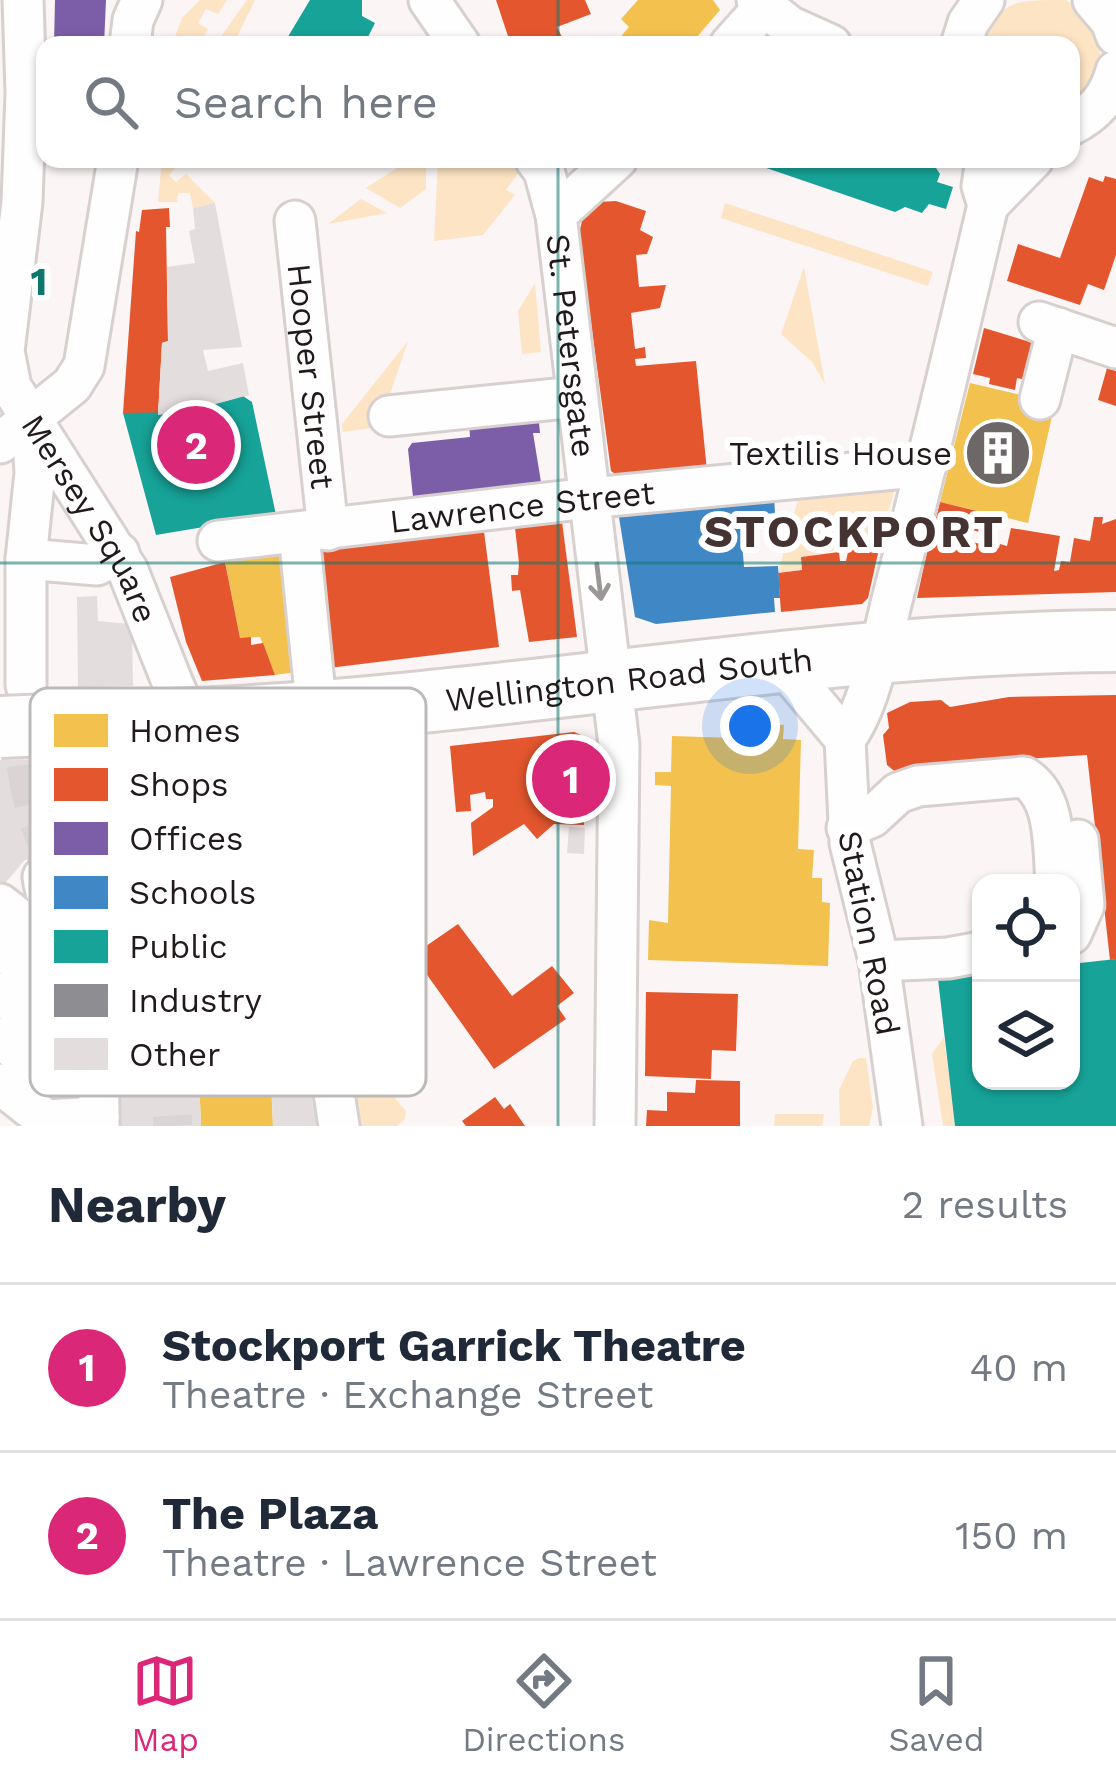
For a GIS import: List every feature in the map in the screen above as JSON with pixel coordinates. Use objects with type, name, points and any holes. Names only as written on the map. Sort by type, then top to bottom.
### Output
[{"type":"highway","name":"Wellington Road South","points":[[426,702],[879,653],[1116,641]]},
{"type":"street","points":[[13,706],[35,473],[16,431],[4,311],[22,202],[23,0]]},
{"type":"street","points":[[131,36],[142,0]]},
{"type":"street","points":[[429,0],[454,36]]},
{"type":"street","points":[[737,36],[761,4],[811,36]]},
{"type":"street","points":[[944,36],[971,23]]},
{"type":"street","points":[[1080,119],[1113,86]]},
{"type":"street","name":"Mersey Square","points":[[117,168],[84,366],[72,385],[16,431],[119,553],[188,688]]},
{"type":"street","name":"St. Petersgate","points":[[542,168],[556,215],[612,682],[619,808],[614,1126]]},
{"type":"street","points":[[556,215],[606,168]]},
{"type":"street","name":"Station Road","points":[[902,1126],[897,959],[848,828],[845,739],[855,726],[879,653],[926,466],[988,205],[982,186],[985,168]]},
{"type":"street","points":[[988,205],[1024,168]]},
{"type":"street","name":"Hooper Street","points":[[295,221],[297,534],[314,688]]},
{"type":"street","points":[[1040,399],[1048,325],[1116,348]]},
{"type":"street","points":[[389,416],[576,397]]},
{"type":"street","name":"Lawrence Street","points":[[218,541],[589,498],[926,466]]},
{"type":"street","points":[[26,559],[97,565],[119,553]]},
{"type":"street","points":[[782,664],[845,739]]},
{"type":"street","points":[[848,828],[872,817],[898,793],[918,786],[1018,776],[1061,785],[1074,804],[1084,905],[1080,914]]},
{"type":"street","points":[[1029,779],[1046,803],[1055,874]]},
{"type":"street","points":[[12,899],[30,930]]},
{"type":"street","points":[[0,948],[30,971]]},
{"type":"street","points":[[897,959],[972,954]]},
{"type":"street","points":[[0,969],[30,993]]},
{"type":"street","points":[[0,993],[30,1016]]},
{"type":"street","points":[[0,1015],[30,1038]]},
{"type":"street","points":[[0,1038],[30,1062]]},
{"type":"street","points":[[0,1062],[30,1085]]},
{"type":"street","points":[[0,1084],[46,1120],[58,1096]]},
{"type":"street","name":"Mersey Square","points":[[335,1096],[340,1126]]},
{"type":"street","points":[[0,1107],[25,1126]]},
{"type":"shaded area","points":[[200,0],[227,0],[218,14],[206,9],[198,23],[208,29],[204,36],[175,36],[182,18]]},
{"type":"shaded area","points":[[247,0],[255,0],[237,36],[221,36]]},
{"type":"shaded area","points":[[1066,0],[1093,25],[1099,38],[1098,65],[1080,96],[1080,36],[985,36],[1003,11],[1032,1]]},
{"type":"shaded area","points":[[161,168],[175,168],[169,175],[176,182],[186,174],[215,203],[193,208],[190,193],[178,193],[177,202],[158,202]]},
{"type":"shaded area","points":[[397,168],[426,168],[426,189],[400,208],[366,188]]},
{"type":"shaded area","points":[[438,168],[513,168],[519,172],[506,190],[515,195],[483,235],[434,241]]},
{"type":"shaded area","points":[[361,199],[387,213],[328,224]]},
{"type":"shaded area","points":[[725,203],[933,272],[928,286],[721,218]]},
{"type":"shaded area","points":[[804,267],[825,384],[812,362],[781,334]]},
{"type":"shaded area","points":[[535,283],[541,352],[522,354],[518,311]]},
{"type":"shaded area","points":[[408,341],[379,427],[343,432],[342,424]]},
{"type":"shaded area","points":[[896,484],[881,540],[801,557],[802,570],[778,573],[800,492]]},
{"type":"shaded area","points":[[944,1037],[955,1126],[943,1126],[932,1054]]},
{"type":"shaded area","points":[[866,1058],[873,1108],[869,1126],[840,1126],[839,1090],[853,1061]]},
{"type":"shaded area","points":[[357,1096],[398,1096],[406,1111],[397,1126],[361,1126]]},
{"type":"shaded area","points":[[775,1114],[824,1114],[822,1126],[774,1126]]},
{"type":"building: Homes","points":[[638,0],[713,0],[720,10],[698,36],[621,36],[629,27],[621,19]]},
{"type":"building: Homes","name":"Textilis House","points":[[970,383],[1055,403],[1028,523],[940,502]]},
{"type":"building: Homes","points":[[287,548],[296,672],[275,675],[260,637],[240,638],[224,556]]},
{"type":"building: Homes","points":[[765,724],[784,725],[783,739],[801,740],[798,849],[814,850],[812,878],[822,878],[822,902],[830,903],[828,966],[648,960],[649,920],[668,923],[671,786],[655,785],[655,772],[671,772],[672,736],[764,739]]},
{"type":"building: Homes","points":[[200,1096],[272,1096],[273,1126],[201,1126]]},
{"type":"building: Shops","points":[[496,0],[585,0],[591,14],[557,27],[562,36],[508,36]]},
{"type":"building: Shops","points":[[1105,176],[1116,179],[1116,255],[1104,290],[1088,284],[1080,305],[1007,281],[1018,244],[1060,258],[1089,177],[1103,182]]},
{"type":"building: Shops","points":[[616,201],[646,211],[640,230],[653,237],[647,254],[636,255],[639,287],[666,285],[660,308],[631,313],[635,349],[645,347],[646,358],[635,359],[636,366],[696,361],[707,471],[622,479],[611,471],[579,234],[584,212],[598,202]]},
{"type":"building: Shops","points":[[169,208],[168,341],[162,343],[158,415],[123,413],[136,231],[142,210]]},
{"type":"building: Shops","points":[[984,328],[1040,345],[1031,381],[1017,378],[1015,390],[989,384],[990,378],[973,374]]},
{"type":"building: Shops","points":[[1107,368],[1116,371],[1116,406],[1098,400]]},
{"type":"building: Shops","points":[[940,502],[985,513],[980,532],[935,522]]},
{"type":"building: Shops","points":[[561,514],[577,637],[529,642],[520,590],[512,591],[511,575],[518,575],[519,563],[514,519]]},
{"type":"building: Shops","points":[[1094,517],[1103,517],[1102,524],[1116,519],[1116,592],[917,598],[930,538],[965,547],[967,541],[999,548],[1000,544],[1007,546],[1011,528],[1060,536],[1054,571],[1061,561],[1070,562],[1074,538],[1090,541]]},
{"type":"building: Shops","points":[[483,524],[499,647],[329,668],[313,547]]},
{"type":"building: Shops","points":[[881,540],[868,598],[862,604],[781,612],[778,573],[802,570],[801,557],[839,552],[840,561],[846,561],[850,543]]},
{"type":"building: Shops","points":[[225,562],[240,638],[251,637],[251,645],[263,643],[275,675],[202,681],[186,642],[170,577]]},
{"type":"building: Shops","points":[[1116,695],[1116,959],[1110,960],[1087,755],[898,774],[887,765],[883,735],[889,728],[887,713],[910,702],[941,700],[950,707],[1009,697]]},
{"type":"building: Shops","points":[[581,735],[584,825],[554,824],[537,839],[524,824],[473,856],[471,823],[493,807],[493,799],[486,799],[485,792],[470,795],[471,811],[456,812],[450,746]]},
{"type":"building: Shops","points":[[458,924],[512,996],[552,966],[574,993],[557,1006],[566,1019],[494,1069],[426,973],[426,946]]},
{"type":"building: Shops","points":[[646,992],[738,994],[736,1051],[712,1050],[711,1079],[645,1076]]},
{"type":"building: Shops","points":[[696,1080],[740,1081],[740,1126],[646,1126],[647,1110],[667,1111],[667,1092],[695,1093]]},
{"type":"building: Shops","points":[[495,1097],[504,1109],[510,1104],[525,1126],[466,1126],[462,1121]]},
{"type":"building: Offices","points":[[55,0],[106,0],[104,36],[54,36]]},
{"type":"building: Offices","points":[[538,413],[540,433],[533,433],[541,482],[536,489],[419,501],[413,497],[408,449],[412,443],[470,437],[469,422]]},
{"type":"building: Schools","points":[[774,495],[775,513],[740,517],[744,567],[778,566],[780,598],[774,598],[775,612],[656,624],[635,617],[618,511]]},
{"type":"building: Public","points":[[310,0],[362,0],[362,16],[375,23],[368,36],[288,36]]},
{"type":"building: Public","points":[[766,168],[936,168],[937,182],[953,187],[946,209],[929,204],[922,213],[905,207],[895,212]]},
{"type":"building: Public","points":[[243,396],[252,402],[276,515],[156,535],[123,413],[186,412]]},
{"type":"building: Public","points":[[1116,959],[1116,1126],[955,1126],[938,979],[972,975],[972,1090],[1080,1090],[1080,963]]},
{"type":"building: Other","points":[[215,203],[242,347],[203,350],[208,371],[243,363],[249,395],[158,415],[162,343],[168,341],[167,267],[195,263],[189,231],[195,229],[193,208]]},
{"type":"building: Other","points":[[97,596],[98,621],[129,624],[132,631],[133,686],[78,687],[77,597]]},
{"type":"building: Other","points":[[30,759],[30,860],[0,889],[0,760]]},
{"type":"building: Other","points":[[569,827],[585,828],[584,854],[567,853]]},
{"type":"building: Other","points":[[109,1096],[200,1096],[201,1126],[105,1126]]},
{"type":"building: Other","points":[[272,1096],[312,1096],[318,1126],[273,1126]]},
{"type":"tunnel","points":[[25,706],[30,785]]},
{"type":"tunnel","points":[[171,1096],[173,1126]]},
{"type":"place","name":"The Plaza","points":[[196,445]]},
{"type":"place","name":"Textilis House","points":[[998,453]]},
{"type":"place","name":"Stockport Garrick Theatre","points":[[571,779]]},
{"type":"district","name":"STOCKPORT","points":[[855,531]]}]
